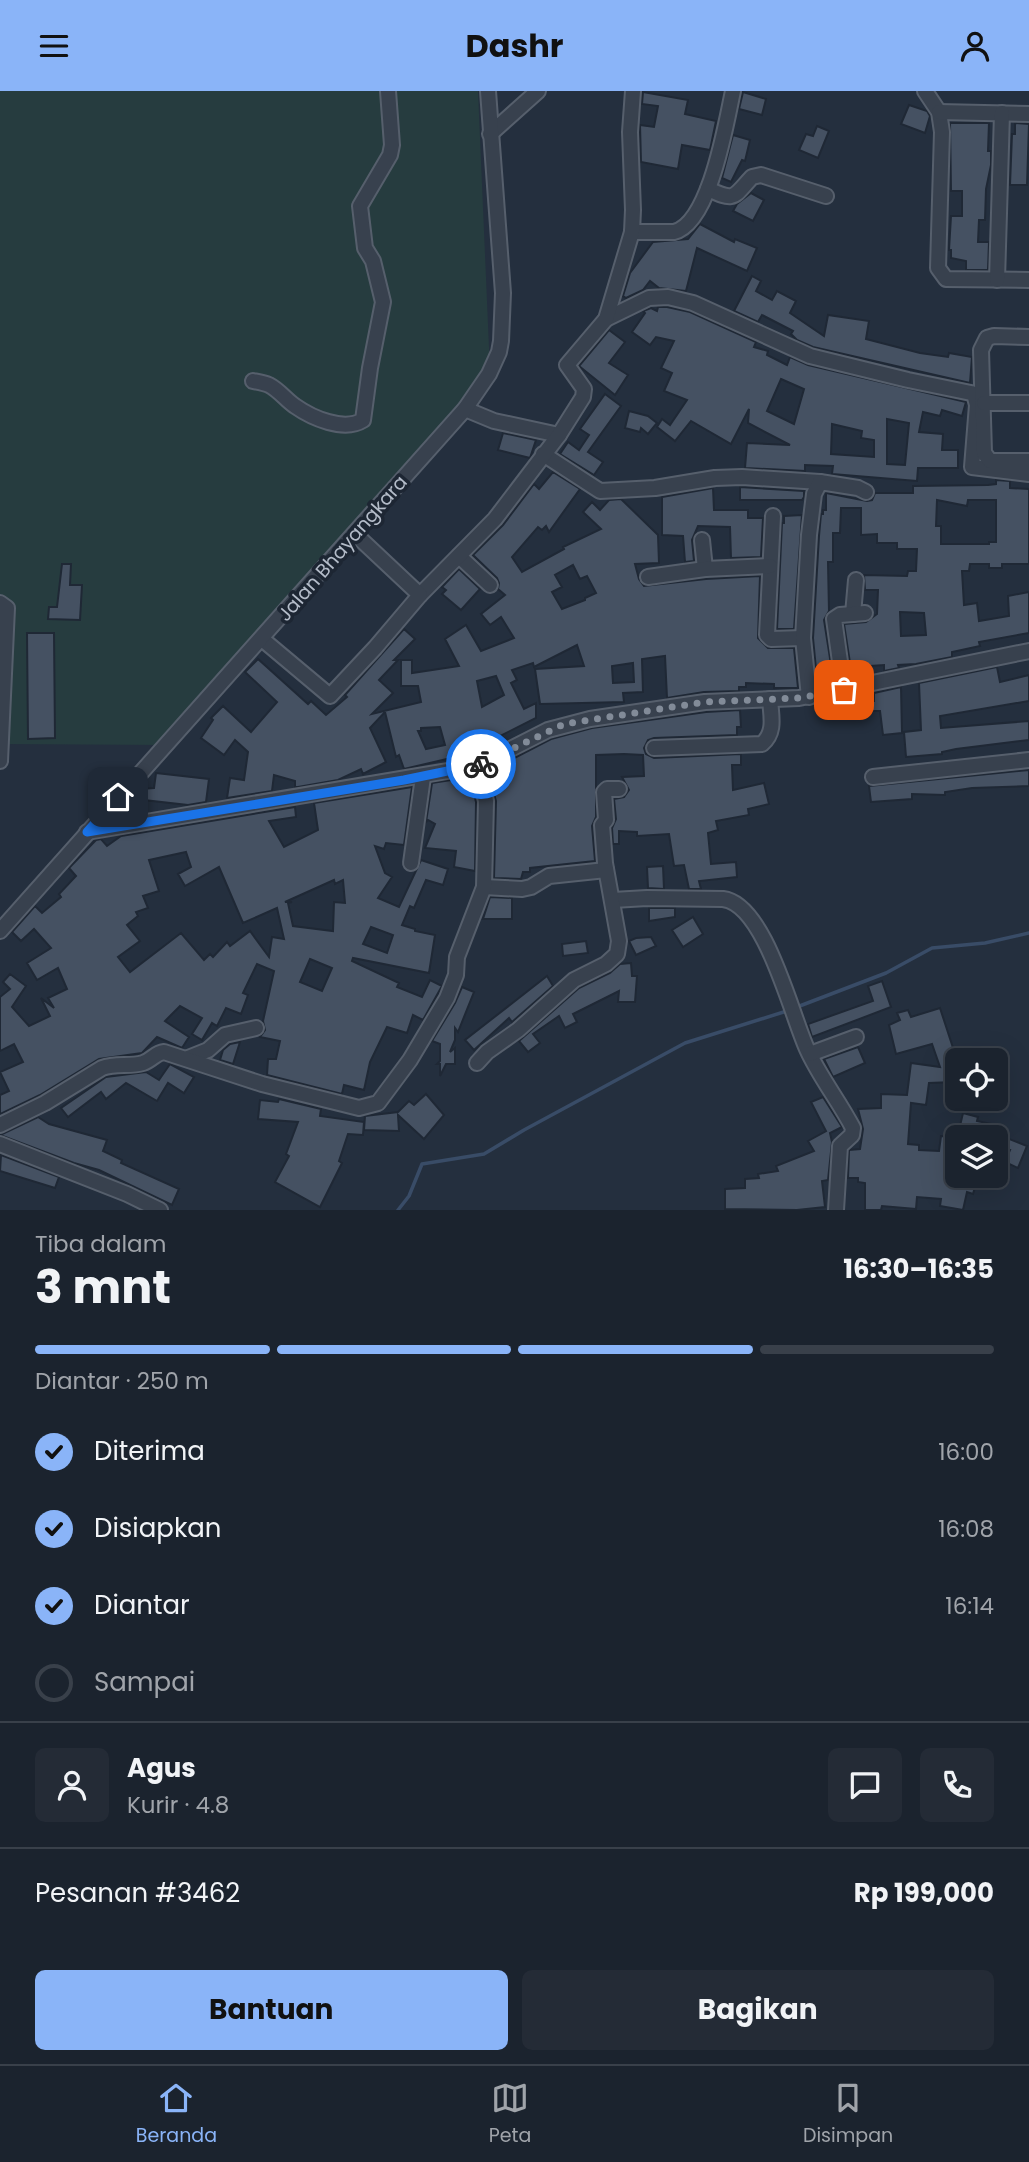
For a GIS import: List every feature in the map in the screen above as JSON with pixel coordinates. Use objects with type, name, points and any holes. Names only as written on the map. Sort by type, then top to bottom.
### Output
[{"type":"street","points":[[253,381],[270,386],[296,407],[327,421],[358,423],[363,420],[383,302],[373,261],[365,248],[360,212],[362,201],[390,155],[392,145],[388,91]]},
{"type":"street","name":"Jalan Bhayangkara","points":[[0,931],[465,409],[489,375],[501,341],[503,293],[488,91]]},
{"type":"street","points":[[490,134],[538,91]]},
{"type":"street","points":[[606,319],[632,232],[630,132],[633,91]]},
{"type":"street","points":[[632,232],[680,230],[708,189],[733,91]]},
{"type":"street","points":[[925,91],[939,112],[942,132],[938,268],[946,279],[1029,280]]},
{"type":"street","points":[[939,112],[1029,114]]},
{"type":"street","points":[[997,280],[1002,113]]},
{"type":"street","points":[[708,189],[728,198],[735,197],[752,177],[761,176],[826,195]]},
{"type":"street","points":[[262,639],[330,696],[420,595],[495,519],[559,435],[585,393],[567,368],[567,362],[606,319],[649,298],[668,297],[693,303],[810,356],[979,399],[1029,403]]},
{"type":"street","points":[[1029,337],[987,338],[981,350],[979,399],[986,458],[996,461],[1029,461]]},
{"type":"street","points":[[979,399],[972,467],[1029,474]]},
{"type":"street","points":[[465,409],[494,421],[559,435]]},
{"type":"street","points":[[543,454],[600,491],[655,488],[715,478],[742,477],[820,482],[859,488],[866,492]]},
{"type":"street","points":[[809,697],[803,638],[809,535],[814,494],[820,482]]},
{"type":"street","points":[[773,516],[767,635],[771,639],[803,638]]},
{"type":"street","points":[[355,534],[420,595]]},
{"type":"street","points":[[702,540],[705,569]]},
{"type":"street","points":[[459,556],[490,585]]},
{"type":"street","points":[[648,577],[705,569],[770,566]]},
{"type":"street","points":[[844,690],[834,619],[836,615],[859,613],[856,580]]},
{"type":"street","points":[[0,603],[7,608],[1,688],[0,761]]},
{"type":"street","points":[[87,832],[477,766],[564,724],[705,702],[809,697],[1029,652]]},
{"type":"street","points":[[654,748],[762,744],[769,738],[772,727],[770,699]]},
{"type":"street","points":[[873,777],[1029,760]]},
{"type":"street","points":[[0,1125],[45,1103],[112,1064],[141,1063],[148,1061],[156,1053],[164,1052],[262,1084],[359,1108],[378,1103],[410,1061],[447,998],[456,975],[457,957],[484,887],[486,800],[477,766]]},
{"type":"street","points":[[411,863],[423,776]]},
{"type":"street","points":[[477,1063],[574,980],[606,964],[617,954],[620,941],[606,870],[602,825],[606,820],[604,792],[607,789],[619,789]]},
{"type":"street","points":[[484,887],[522,889],[531,887],[548,876],[606,870]]},
{"type":"street","points":[[613,900],[732,900],[742,908],[771,952],[810,1054],[854,1131],[840,1146],[836,1210]]},
{"type":"street","points":[[188,1058],[208,1050],[225,1035],[256,1028]]},
{"type":"street","points":[[810,1054],[856,1037]]},
{"type":"street","points":[[0,1144],[117,1189],[160,1210]]},
{"type":"green space","points":[[0,91],[478,91],[490,371],[164,745],[0,744]]},
{"type":"building","points":[[643,92],[688,100],[685,114],[716,121],[710,150],[682,145],[678,169],[641,162],[640,125],[654,127],[658,106],[642,104]]},
{"type":"building","points":[[743,92],[766,99],[762,115],[739,109]]},
{"type":"building","points":[[909,105],[927,111],[930,116],[925,133],[901,124]]},
{"type":"building","points":[[950,123],[989,123],[988,151],[991,151],[991,165],[986,189],[985,220],[979,220],[978,242],[989,242],[988,270],[966,270],[966,261],[951,258],[951,216],[962,216],[962,191],[951,191]]},
{"type":"building","points":[[1015,123],[1029,124],[1027,185],[1010,185],[1012,134],[1015,134]]},
{"type":"building","points":[[817,126],[829,131],[818,158],[799,150],[806,134],[813,136]]},
{"type":"building","points":[[733,135],[750,140],[745,161],[742,160],[731,182],[722,178]]},
{"type":"building","points":[[751,193],[764,200],[753,221],[733,211],[737,204]]},
{"type":"building","points":[[700,224],[734,242],[735,239],[757,248],[747,271],[697,248],[686,291],[659,288],[650,281],[643,290],[626,298],[623,296],[630,273],[653,242],[688,239]]},
{"type":"building","points":[[752,276],[761,281],[756,291],[772,300],[777,291],[796,301],[790,313],[824,336],[828,315],[869,321],[866,339],[920,353],[948,357],[949,353],[972,357],[970,383],[813,347],[797,340],[791,334],[793,331],[762,315],[758,322],[734,311]]},
{"type":"building","points":[[658,307],[667,307],[690,312],[756,342],[754,347],[768,351],[767,355],[787,365],[790,357],[808,365],[966,402],[962,416],[942,410],[940,416],[923,412],[919,432],[943,434],[942,450],[958,450],[958,468],[918,468],[917,481],[832,474],[833,466],[805,465],[805,471],[745,468],[747,443],[790,445],[748,423],[749,409],[731,444],[691,421],[675,441],[657,427],[662,419],[670,425],[687,400],[664,391],[672,373],[661,368],[674,341],[656,337],[650,345],[632,332],[645,313],[643,311],[651,308],[657,311]],"holes":[[[781,379],[804,389],[794,424],[767,411]],[[887,419],[909,423],[905,465],[887,464]],[[832,424],[862,431],[861,438],[874,440],[874,457],[831,454]]]},
{"type":"building","points":[[609,330],[625,342],[609,363],[628,375],[615,395],[579,366]]},
{"type":"building","points":[[605,394],[621,406],[588,452],[603,462],[594,475],[560,454],[568,442],[579,450],[589,435],[580,429]]},
{"type":"building","points":[[629,411],[648,416],[657,423],[648,434],[641,428],[640,432],[625,428]]},
{"type":"building","points":[[503,433],[536,440],[530,458],[498,450]]},
{"type":"building","points":[[553,472],[580,489],[549,532],[546,526],[542,530],[538,527],[512,557],[522,572],[564,549],[563,547],[601,529],[583,512],[592,502],[600,510],[609,500],[621,499],[658,535],[659,563],[635,564],[644,586],[760,576],[758,638],[768,648],[794,648],[798,688],[774,688],[774,684],[746,683],[746,687],[739,687],[739,691],[704,692],[667,698],[665,656],[642,659],[643,692],[623,693],[624,702],[540,704],[535,669],[584,666],[577,645],[534,667],[533,663],[512,670],[517,680],[511,683],[524,709],[536,703],[536,718],[463,752],[464,755],[404,769],[399,755],[396,757],[385,712],[370,728],[386,762],[363,774],[361,769],[338,780],[298,787],[295,787],[295,781],[274,775],[272,791],[227,798],[230,778],[244,780],[248,752],[235,740],[224,755],[201,738],[213,720],[211,718],[223,706],[251,732],[277,702],[245,672],[258,659],[308,704],[311,701],[326,715],[347,697],[345,695],[404,629],[415,639],[379,680],[393,693],[372,714],[421,702],[418,686],[401,686],[401,660],[412,660],[412,673],[459,666],[445,639],[466,625],[481,651],[514,638],[501,617],[490,625],[481,614],[505,595],[498,589],[497,578],[473,555],[503,525],[534,484],[539,489]],"holes":[[[573,565],[580,579],[587,576],[596,593],[562,609],[552,592],[562,587],[555,575]],[[633,663],[634,682],[613,683],[612,666]],[[496,676],[504,695],[482,707],[477,681]],[[440,727],[445,745],[426,749],[418,731],[421,731],[421,728]]]},
{"type":"building","points":[[996,480],[1010,481],[1010,488],[1029,489],[1029,564],[1002,564],[1002,568],[989,568],[989,564],[970,564],[969,571],[962,571],[964,605],[977,603],[979,621],[1009,616],[1008,596],[1029,592],[1029,633],[979,642],[980,646],[952,652],[952,657],[898,665],[899,668],[884,671],[884,665],[855,667],[855,675],[852,676],[844,624],[866,622],[877,614],[878,590],[865,590],[864,575],[907,576],[908,571],[916,571],[917,549],[897,549],[897,543],[877,543],[877,534],[861,535],[861,508],[841,508],[840,533],[833,533],[833,562],[828,562],[829,611],[824,620],[832,671],[823,671],[824,679],[817,679],[813,638],[819,536],[821,514],[826,510],[826,493],[867,501],[872,500],[875,493],[913,493],[913,486],[996,484]],"holes":[[[937,500],[967,506],[968,500],[996,500],[996,542],[941,544],[941,526],[936,526]],[[900,612],[924,613],[926,635],[901,636]]]},
{"type":"building","points":[[740,487],[804,491],[804,497],[802,500],[740,500]]},
{"type":"building","points":[[713,488],[714,510],[748,510],[748,518],[763,518],[761,557],[731,558],[730,527],[698,526],[692,540],[694,561],[685,562],[683,536],[662,535],[662,497]]},
{"type":"building","points":[[802,515],[794,629],[777,629],[782,523],[784,516]]},
{"type":"building","points":[[62,564],[71,564],[70,585],[82,585],[80,620],[48,619],[49,607],[57,607]]},
{"type":"building","points":[[459,569],[480,589],[461,610],[442,594],[446,590],[442,587]]},
{"type":"building","points":[[27,633],[54,633],[55,738],[28,739]]},
{"type":"building","points":[[997,667],[1000,682],[1029,675],[1029,701],[940,716],[941,728],[1029,721],[1029,740],[906,757],[904,732],[921,730],[919,683]]},
{"type":"building","points":[[901,687],[902,733],[883,735],[880,711],[865,711],[865,701],[874,701],[874,693]]},
{"type":"building","points":[[740,710],[741,727],[737,727],[737,735],[654,738],[648,740],[644,748],[646,754],[654,758],[741,754],[741,765],[732,765],[733,790],[764,783],[769,804],[748,809],[749,815],[716,821],[718,830],[708,833],[711,864],[736,862],[737,877],[699,881],[701,889],[689,889],[684,865],[674,866],[669,834],[637,836],[637,832],[619,831],[619,844],[613,844],[612,828],[616,819],[614,799],[624,797],[629,790],[622,777],[644,776],[643,755],[624,754],[596,755],[596,817],[592,826],[595,861],[530,868],[530,872],[523,872],[521,879],[494,878],[496,801],[488,771],[498,766],[507,766],[507,762],[551,739],[592,728],[706,712]]},
{"type":"building","points":[[1029,770],[1029,786],[972,788],[945,792],[945,795],[912,794],[912,799],[871,802],[869,786]]},
{"type":"building","points":[[156,773],[209,779],[206,802],[188,805],[143,800],[144,813],[123,816],[123,807],[139,789],[154,788]]},
{"type":"building","points":[[470,777],[476,802],[475,871],[454,867],[456,851],[425,848],[435,824],[428,820],[426,822],[432,783]]},
{"type":"building","points":[[412,787],[404,845],[386,843],[384,849],[375,846],[385,873],[392,877],[378,898],[399,907],[421,860],[448,869],[443,885],[426,880],[414,908],[410,906],[402,925],[435,935],[429,973],[353,958],[352,961],[399,983],[397,987],[422,997],[430,980],[442,986],[423,1020],[413,1015],[407,1033],[387,1027],[370,1062],[364,1090],[344,1085],[342,1094],[267,1075],[268,1059],[276,1059],[280,1041],[260,1037],[265,1030],[263,1021],[274,971],[257,964],[243,993],[248,995],[241,1014],[226,1008],[217,1026],[212,1023],[202,1040],[192,1034],[202,1018],[180,1006],[165,1021],[189,1037],[182,1048],[157,1037],[142,1053],[99,1059],[40,1095],[0,1114],[0,1095],[9,1091],[0,1072],[23,1062],[14,1044],[0,1051],[0,997],[10,989],[3,982],[10,974],[26,986],[12,1007],[29,1026],[50,1016],[41,998],[54,1008],[48,998],[67,989],[58,968],[37,980],[27,963],[51,948],[34,929],[21,941],[12,932],[35,906],[42,913],[61,897],[59,894],[76,876],[69,868],[96,840],[101,839],[107,846],[121,836],[295,807],[296,817],[269,821],[284,847],[318,830],[314,803]],"holes":[[[186,852],[191,867],[178,874],[185,886],[219,867],[243,923],[277,908],[284,939],[272,937],[269,957],[250,931],[230,946],[227,942],[213,957],[210,954],[204,960],[181,933],[130,972],[118,957],[140,941],[127,925],[138,916],[136,912],[148,908],[143,896],[159,891],[149,860]],[[334,880],[335,884],[343,880],[345,903],[334,902],[333,931],[293,926],[288,903],[292,902],[285,902]],[[371,927],[393,935],[387,953],[363,944]],[[310,959],[332,968],[322,991],[300,982]]]},
{"type":"building","points":[[663,866],[664,889],[648,888],[647,867]]},
{"type":"building","points":[[490,897],[512,898],[512,919],[483,919]]},
{"type":"building","points":[[649,908],[675,908],[675,917],[649,921]]},
{"type":"building","points":[[693,917],[703,934],[683,947],[672,930]]},
{"type":"building","points":[[651,937],[656,946],[636,955],[629,941]]},
{"type":"building","points":[[586,941],[588,953],[563,956],[562,944]]},
{"type":"building","points":[[631,963],[632,976],[637,976],[635,1002],[618,1002],[619,991],[573,1014],[577,1022],[565,1028],[559,1016],[533,1034],[540,1043],[528,1052],[519,1041],[579,988],[610,973],[620,964]]},
{"type":"building","points":[[547,976],[553,986],[512,1022],[509,1018],[474,1050],[465,1040]]},
{"type":"building","points":[[882,981],[891,1007],[812,1037],[808,1024],[873,1001],[868,986]]},
{"type":"building","points":[[462,987],[474,992],[458,1032],[455,1028],[455,1040],[450,1052],[455,1048],[455,1064],[446,1064],[440,1076],[440,1064],[437,1064],[440,1061],[440,1044],[432,1041]]},
{"type":"building","points":[[940,1008],[953,1048],[945,1048],[945,1082],[929,1083],[926,1105],[911,1103],[908,1144],[919,1145],[919,1150],[939,1151],[941,1136],[945,1136],[945,1188],[975,1188],[973,1194],[967,1192],[963,1210],[940,1206],[941,1199],[917,1197],[916,1209],[882,1206],[881,1210],[865,1210],[865,1183],[858,1182],[858,1178],[848,1178],[849,1150],[860,1149],[863,1129],[858,1109],[881,1108],[881,1094],[907,1095],[911,1063],[940,1067],[932,1044],[896,1054],[889,1025],[900,1020],[897,1013],[908,1010],[911,1017]]},
{"type":"building","points":[[240,1042],[233,1064],[220,1060],[223,1050],[230,1044]]},
{"type":"building","points":[[858,1047],[865,1063],[833,1077],[824,1059]]},
{"type":"building","points":[[170,1064],[194,1077],[184,1093],[168,1083],[157,1101],[126,1083],[106,1099],[101,1092],[68,1117],[61,1108],[106,1077],[146,1072],[159,1080]]},
{"type":"building","points":[[426,1094],[444,1115],[424,1139],[398,1115],[399,1131],[364,1130],[365,1116],[398,1112],[409,1101],[414,1105]]},
{"type":"building","points":[[823,1097],[842,1127],[830,1133],[832,1142],[828,1180],[822,1181],[825,1207],[797,1210],[725,1209],[725,1189],[745,1188],[745,1179],[759,1178],[758,1174],[778,1171],[776,1166],[814,1151],[808,1141],[826,1131],[811,1102]]},
{"type":"building","points":[[279,1099],[321,1109],[320,1116],[364,1122],[363,1135],[348,1134],[339,1161],[342,1163],[320,1207],[275,1182],[289,1156],[286,1154],[298,1122],[258,1119],[260,1100],[278,1102]]},
{"type":"building","points":[[963,1113],[978,1117],[977,1121],[996,1125],[960,1125]]},
{"type":"building","points":[[38,1117],[49,1124],[107,1140],[103,1151],[122,1160],[121,1163],[179,1189],[172,1205],[99,1170],[0,1135]]},
{"type":"building","points":[[1008,1139],[1027,1146],[1018,1168],[1008,1163]]},
{"type":"building","points":[[1,1155],[59,1177],[55,1188],[0,1171]]},
{"type":"waterway","points":[[797,1007],[886,973],[932,948],[985,943],[1029,933]]},
{"type":"waterway","points":[[398,1210],[409,1196],[422,1164],[484,1154],[685,1043],[790,1010]]},
{"type":"way so far","points":[[481,764],[564,724],[705,702],[799,698],[844,690]]},
{"type":"route","points":[[118,797],[87,832],[404,780],[481,764]]}]
